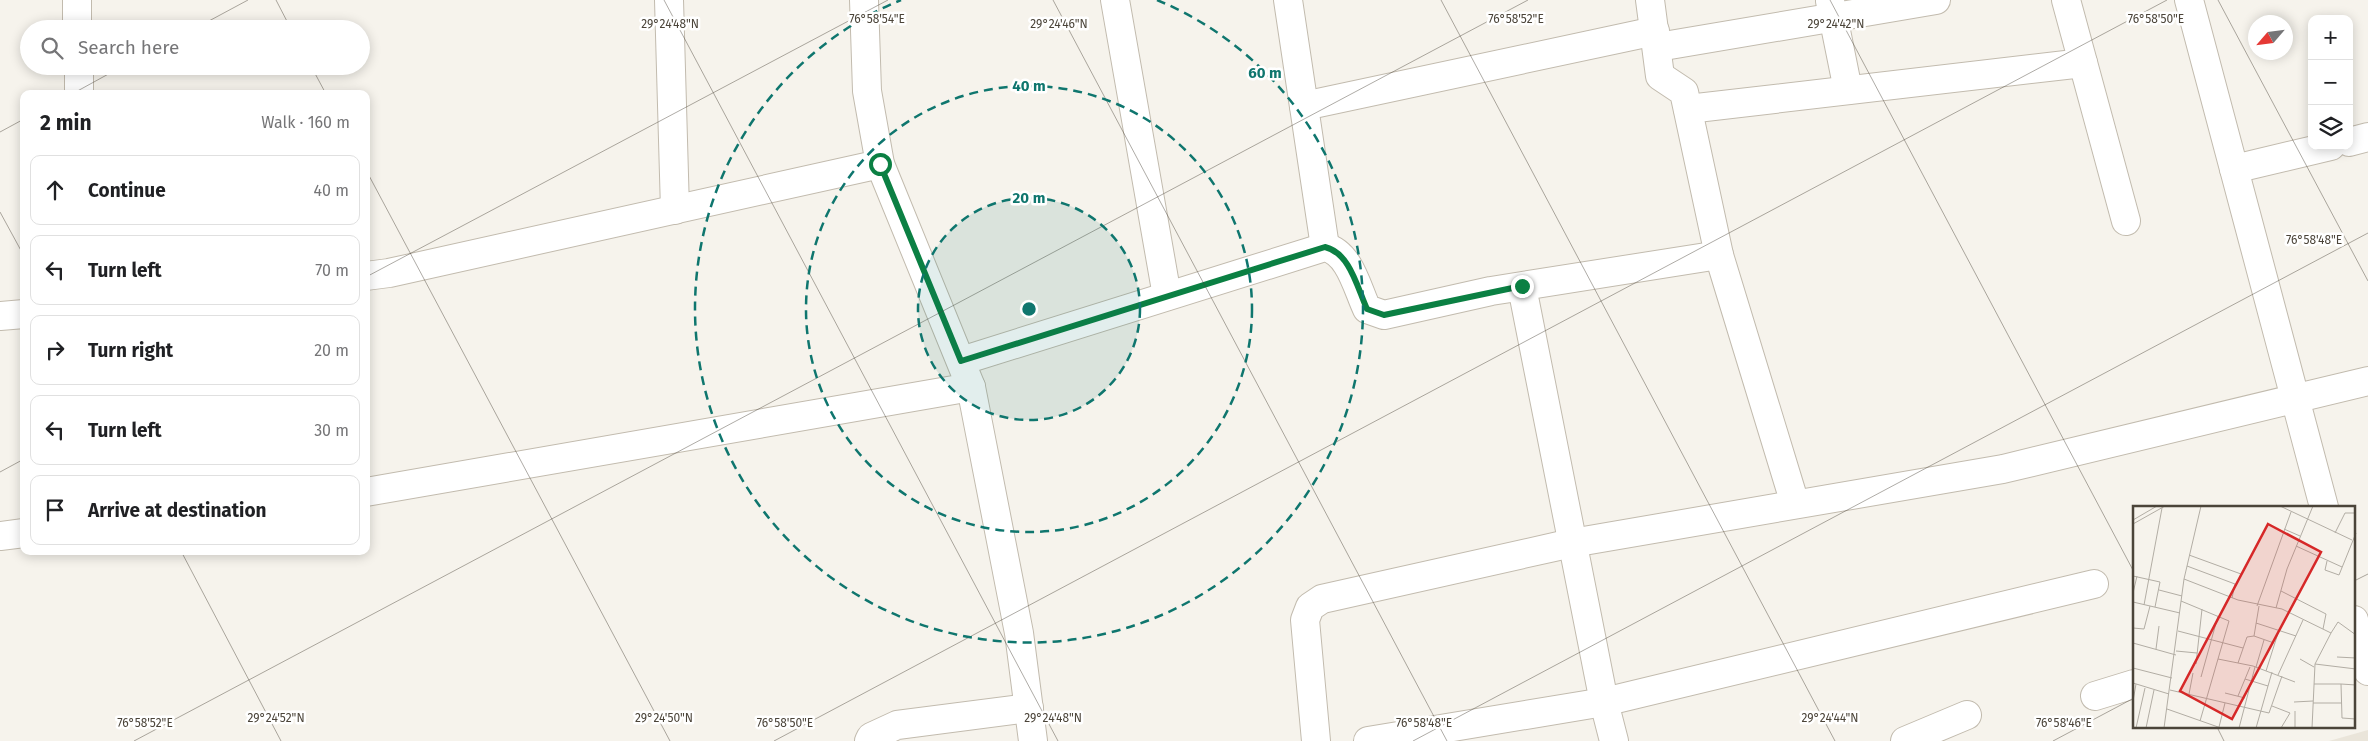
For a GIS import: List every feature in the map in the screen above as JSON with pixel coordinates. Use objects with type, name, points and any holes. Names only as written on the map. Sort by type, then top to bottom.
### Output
[{"type":"street","points":[[76,0],[77,20]]},
{"type":"street","points":[[669,0],[675,210]]},
{"type":"street","points":[[864,0],[867,91],[880,164],[971,387],[1019,633],[1033,741]]},
{"type":"street","points":[[1115,0],[1167,296]]},
{"type":"street","points":[[1288,0],[1325,247]]},
{"type":"street","points":[[1650,0],[1657,39],[1660,76],[1681,88],[1688,109],[1719,255],[1795,504]]},
{"type":"street","points":[[1304,106],[1657,39],[1831,9],[1936,0]]},
{"type":"street","points":[[2066,0],[2126,221]]},
{"type":"street","points":[[2188,0],[2324,506]]},
{"type":"street","points":[[1831,9],[1848,90]]},
{"type":"street","points":[[1688,109],[2083,63]]},
{"type":"street","points":[[78,75],[79,90]]},
{"type":"street","points":[[2353,141],[2368,137]]},
{"type":"street","points":[[2234,170],[2315,150]]},
{"type":"street","points":[[370,275],[389,273],[880,164]]},
{"type":"street","points":[[961,361],[1325,247],[1333,249],[1345,260],[1367,309],[1384,315],[1522,286],[1719,255]]},
{"type":"street","points":[[1522,286],[1604,702],[1614,741]]},
{"type":"street","points":[[0,316],[20,314]]},
{"type":"street","points":[[1316,741],[1305,620],[1310,607],[1322,599],[1572,543],[2003,469],[2294,397],[2368,381]]},
{"type":"street","points":[[370,491],[971,387]]},
{"type":"street","points":[[0,536],[20,534]]},
{"type":"street","points":[[1368,741],[1604,702],[2094,584]]},
{"type":"street","points":[[2356,628],[2368,672]]},
{"type":"street","points":[[2095,696],[2133,684]]},
{"type":"street","points":[[870,741],[871,737],[897,725],[1029,708]]},
{"type":"street","points":[[1905,741],[1967,715]]},
{"type":"shaded area","points":[[2368,730],[2368,741],[2329,741]]},
{"type":"route","points":[[880,164],[961,361],[1325,247],[1333,249],[1345,260],[1367,309],[1384,315],[1522,286]]}]
